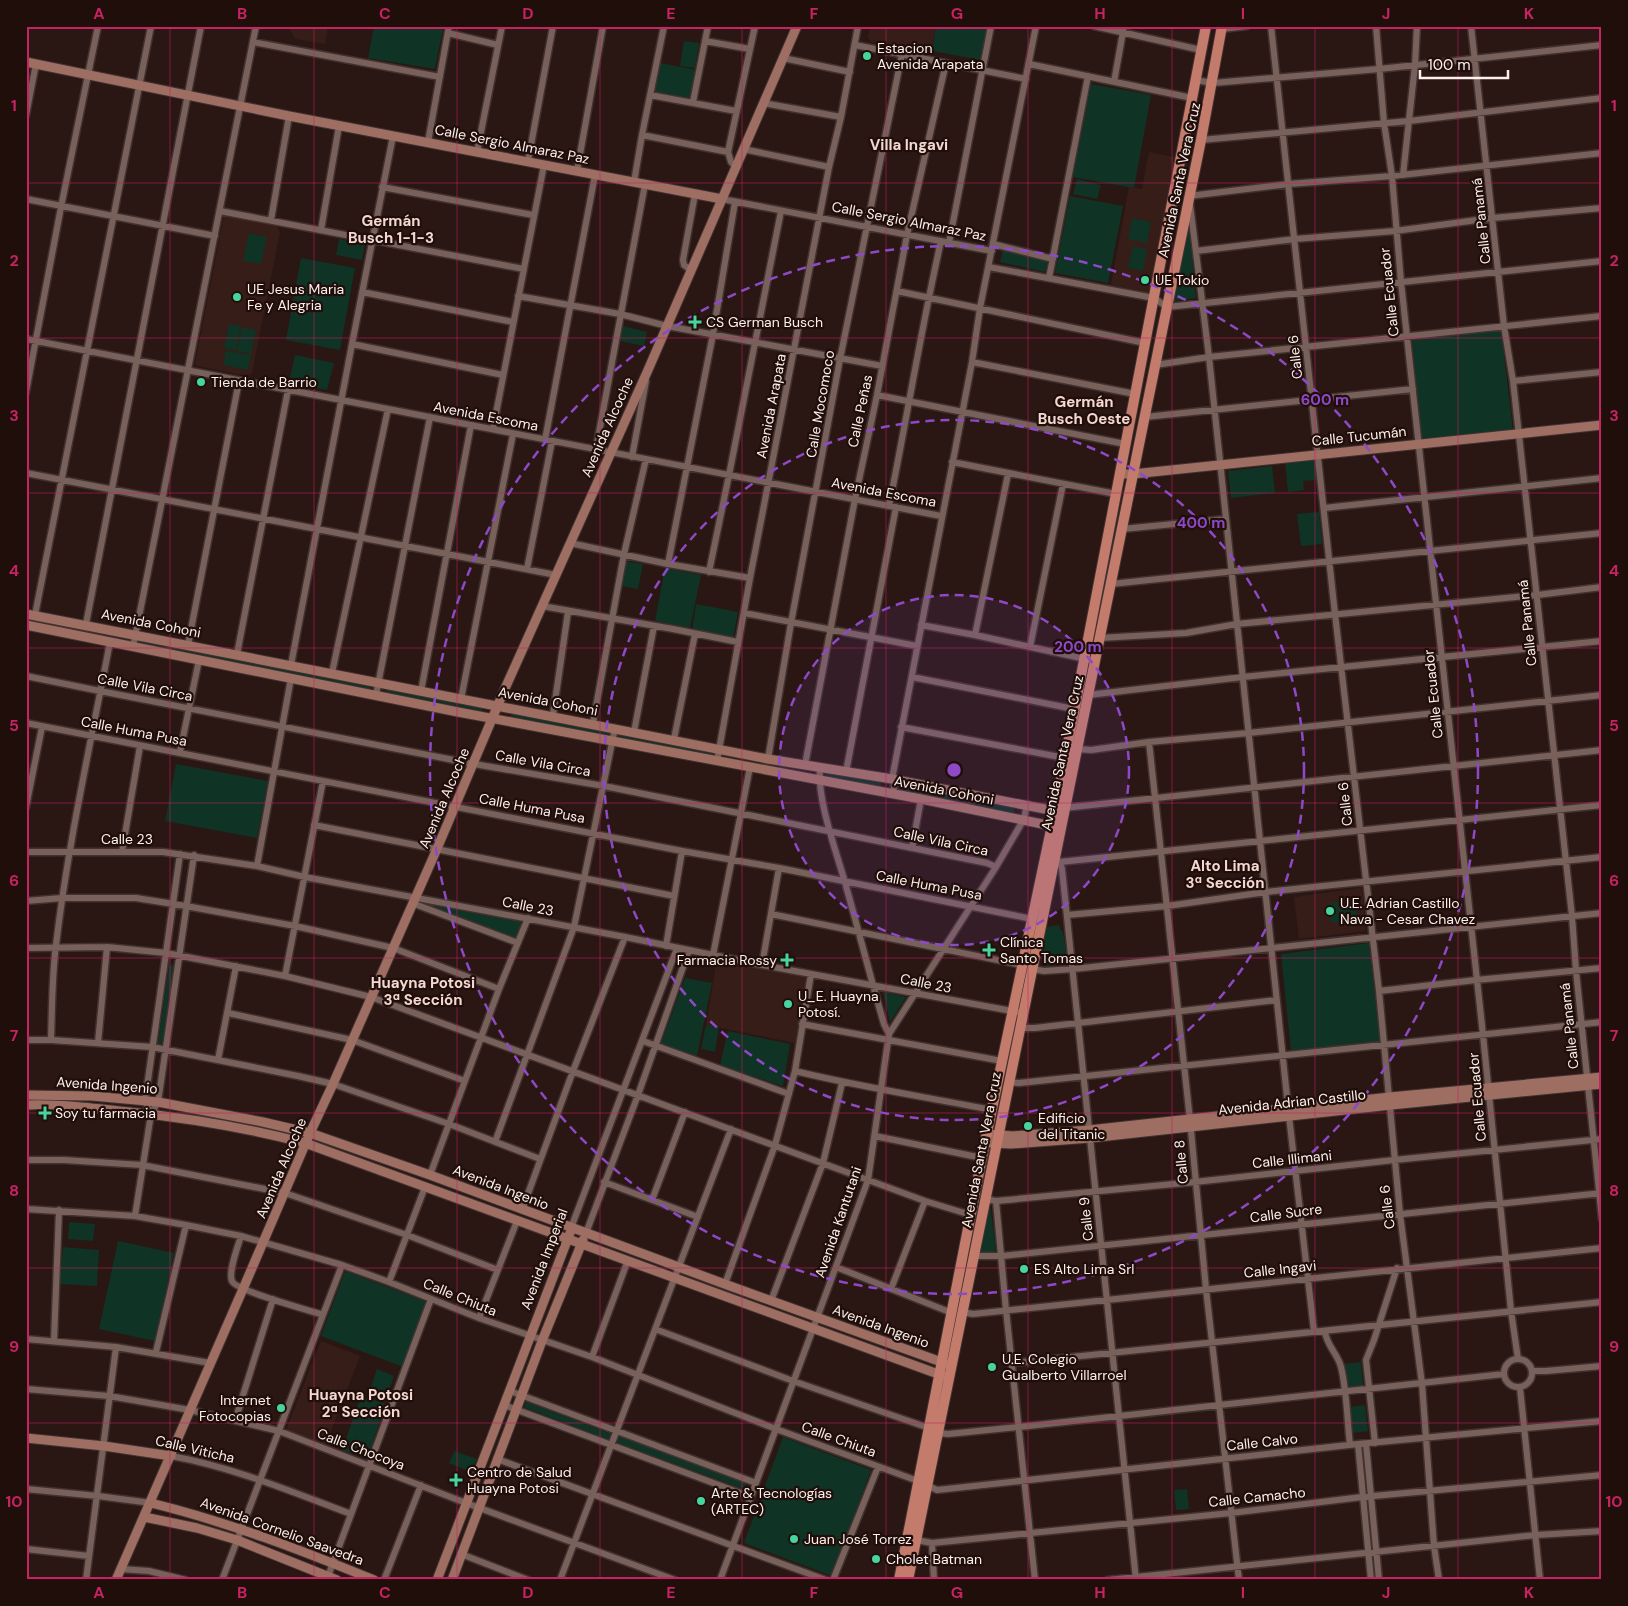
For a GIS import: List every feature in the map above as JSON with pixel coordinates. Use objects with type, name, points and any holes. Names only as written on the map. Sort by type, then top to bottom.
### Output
[{"type":"main road","name":"Avenida Santa Vera Cruz","points":[[1060,809],[1065,758],[1074,709],[1206,26]]},
{"type":"main road","name":"Avenida Santa Vera Cruz","points":[[1027,967],[1032,919],[1077,749],[1213,83],[1222,28]]},
{"type":"main road","name":"Avenida Santa Vera Cruz","points":[[923,1483],[957,1313],[971,1215],[1002,1061],[1018,1012],[1027,967],[1057,860],[1056,827]]},
{"type":"main road","name":"Avenida Santa Vera Cruz","points":[[957,1313],[974,1256],[1020,1028],[1018,1012]]},
{"type":"main road","points":[[908,1580],[916,1540],[923,1483]]},
{"type":"main road","points":[[899,1580],[923,1483]]},
{"type":"street","points":[[26,392],[98,26]]},
{"type":"street","points":[[31,614],[62,480],[151,26]]},
{"type":"street","points":[[86,624],[201,26]]},
{"type":"street","points":[[133,647],[256,26]]},
{"type":"street","points":[[477,152],[502,26]]},
{"type":"street","points":[[528,161],[553,26]]},
{"type":"street","points":[[577,171],[604,26]]},
{"type":"street","points":[[634,182],[664,26]]},
{"type":"street","points":[[693,102],[708,26]]},
{"type":"street","points":[[735,166],[731,162],[728,152],[755,26]]},
{"type":"street","name":"Avenida Alcoche","points":[[116,1580],[151,1504],[210,1363],[244,1290],[305,1143],[333,1084],[474,764],[498,705],[648,370],[797,26]]},
{"type":"street","name":"Avenida Arapata","points":[[718,761],[750,578],[858,26]]},
{"type":"street","points":[[949,243],[991,26]]},
{"type":"street","points":[[893,794],[891,779],[972,362],[980,308],[1036,26]]},
{"type":"street","points":[[1094,26],[1124,29],[1201,50]]},
{"type":"street","points":[[1222,28],[1247,26]]},
{"type":"street","name":"Calle 6","points":[[1271,26],[1335,614],[1380,991],[1394,1160],[1422,1384],[1434,1546],[1439,1580]]},
{"type":"street","name":"Calle Ecuador","points":[[1376,26],[1384,123],[1392,176],[1395,231],[1423,496],[1472,926],[1476,980],[1484,1035],[1494,1151],[1518,1359]]},
{"type":"street","points":[[1403,175],[1415,65],[1417,26]]},
{"type":"street","name":"Calle Panamá","points":[[1471,26],[1504,326],[1513,381],[1543,648],[1602,1219]]},
{"type":"street","points":[[1114,82],[1124,29]]},
{"type":"street","points":[[428,142],[448,30],[498,45]]},
{"type":"street","points":[[705,41],[750,49]]},
{"type":"street","points":[[253,42],[440,77]]},
{"type":"street","points":[[855,45],[1026,79]]},
{"type":"street","points":[[1195,80],[1213,83],[1278,78],[1602,45]]},
{"type":"street","name":"Calle Mocomoco","points":[[768,759],[840,358],[902,54]]},
{"type":"street","points":[[783,58],[850,72]]},
{"type":"street","points":[[26,115],[31,63]]},
{"type":"street","name":"Calle Sergio Almaraz Paz","points":[[31,63],[339,126],[941,242],[993,248],[1053,259]]},
{"type":"street","name":"Calle Peñas","points":[[805,765],[854,500],[877,395],[907,235],[946,63]]},
{"type":"street","points":[[1029,64],[1192,98]]},
{"type":"street","points":[[1049,278],[1088,76]]},
{"type":"street","points":[[650,95],[736,111]]},
{"type":"street","points":[[1201,140],[1409,121],[1602,98]]},
{"type":"street","points":[[763,103],[841,117]]},
{"type":"street","points":[[271,220],[289,116]]},
{"type":"street","points":[[321,230],[339,126]]},
{"type":"street","points":[[642,134],[728,152]]},
{"type":"street","points":[[291,665],[393,136]]},
{"type":"street","points":[[743,149],[829,167]]},
{"type":"street","points":[[1314,1331],[1271,948],[1215,411],[1189,196],[1289,184],[1403,175],[1602,153]]},
{"type":"street","points":[[493,430],[544,165]]},
{"type":"street","points":[[545,440],[595,174]]},
{"type":"street","points":[[596,450],[645,184]]},
{"type":"street","points":[[382,187],[533,215]]},
{"type":"street","points":[[691,270],[684,265],[683,260],[695,194]]},
{"type":"street","points":[[26,199],[215,236]]},
{"type":"street","points":[[668,564],[713,334],[735,202]]},
{"type":"street","points":[[1196,251],[1295,239],[1395,231],[1492,218],[1602,208]]},
{"type":"street","points":[[709,572],[781,210]]},
{"type":"street","points":[[220,211],[524,269]]},
{"type":"street","points":[[846,772],[871,637],[928,298],[941,242]]},
{"type":"street","points":[[989,267],[1154,298],[1167,307],[1602,261]]},
{"type":"street","points":[[897,291],[1145,343]]},
{"type":"street","points":[[362,292],[513,322]]},
{"type":"street","points":[[518,296],[620,314],[666,326],[882,366]]},
{"type":"street","points":[[1155,365],[1209,357],[1602,316]]},
{"type":"street","name":"Avenida Escoma","points":[[26,340],[941,516]]},
{"type":"street","points":[[352,344],[503,375]]},
{"type":"street","points":[[972,362],[1135,394]]},
{"type":"street","points":[[632,456],[648,370]]},
{"type":"street","points":[[1513,381],[1602,372]]},
{"type":"street","points":[[188,645],[240,380]]},
{"type":"street","points":[[1144,417],[1313,401],[1413,389]]},
{"type":"street","points":[[238,654],[288,390]]},
{"type":"street","points":[[877,395],[1125,444]]},
{"type":"street","points":[[332,673],[388,409]]},
{"type":"street","points":[[376,695],[430,418]]},
{"type":"street","points":[[421,691],[471,425]]},
{"type":"street","name":"Calle Tucumán","points":[[1120,474],[1602,425]]},
{"type":"street","points":[[461,699],[513,434]]},
{"type":"street","points":[[527,569],[552,441]]},
{"type":"street","points":[[593,723],[624,554],[646,459]]},
{"type":"street","points":[[952,462],[1116,494]]},
{"type":"street","points":[[26,473],[556,575]]},
{"type":"street","points":[[975,635],[1008,474]]},
{"type":"street","points":[[1324,508],[1602,478]]},
{"type":"street","points":[[1030,647],[1063,484]]},
{"type":"street","points":[[1122,529],[1226,519]]},
{"type":"street","points":[[1111,584],[1602,533]]},
{"type":"street","points":[[570,542],[668,564],[750,578]]},
{"type":"street","points":[[1100,638],[1186,632],[1237,624],[1602,587]]},
{"type":"street","points":[[542,606],[738,642]]},
{"type":"street","points":[[553,715],[568,612]]},
{"type":"street","points":[[744,613],[917,646]]},
{"type":"street","name":"Avenida Cohoni","points":[[31,614],[461,699],[553,715],[768,759],[1060,809]]},
{"type":"street","name":"Avenida Cohoni","points":[[26,625],[493,718],[1024,819],[1056,827]]},
{"type":"street","points":[[921,625],[1095,661]]},
{"type":"street","points":[[634,732],[654,626]]},
{"type":"street","points":[[674,740],[695,634]]},
{"type":"street","points":[[1088,695],[1243,677],[1602,641]]},
{"type":"street","points":[[51,1040],[56,947],[62,898],[69,852],[110,642]]},
{"type":"street","points":[[180,752],[199,660]]},
{"type":"street","name":"Calle Vila Circa","points":[[26,676],[474,764],[604,786],[987,863],[996,867]]},
{"type":"street","points":[[257,866],[291,678]]},
{"type":"street","points":[[912,678],[1074,709]]},
{"type":"street","points":[[1077,749],[1091,750],[1149,742],[1602,695]]},
{"type":"street","name":"Calle Huma Pusa","points":[[26,723],[970,905],[1032,919]]},
{"type":"street","points":[[26,807],[42,726]]},
{"type":"street","points":[[901,727],[1065,758]]},
{"type":"street","points":[[495,1142],[574,927],[615,728]]},
{"type":"street","name":"Calle 8","points":[[1149,742],[1206,1289],[1239,1580]]},
{"type":"street","points":[[122,852],[140,746]]},
{"type":"street","points":[[1060,809],[1602,750]]},
{"type":"street","points":[[713,955],[750,767]]},
{"type":"street","points":[[820,767],[818,781],[830,831],[888,1037]]},
{"type":"street","points":[[883,792],[891,779]]},
{"type":"street","points":[[285,976],[323,781]]},
{"type":"street","points":[[912,848],[921,799]]},
{"type":"street","name":"Avenida Kantutani","points":[[720,1580],[868,1180],[888,1037],[970,905],[996,867],[1024,819],[1027,804]]},
{"type":"street","points":[[1057,860],[1602,805]]},
{"type":"street","points":[[314,825],[674,896]]},
{"type":"street","name":"Calle 23","points":[[26,852],[144,851],[194,855],[257,866],[414,900],[528,918],[762,966],[1018,1012]]},
{"type":"street","points":[[666,946],[682,851]]},
{"type":"street","points":[[151,1114],[145,1101],[180,854]]},
{"type":"street","points":[[135,1216],[151,1114],[158,1102],[164,1049],[194,855]]},
{"type":"street","points":[[1067,915],[1167,906],[1266,892],[1602,857]]},
{"type":"street","name":"Calle 9","points":[[1057,860],[1067,915],[1136,1578]]},
{"type":"street","points":[[762,966],[780,868]]},
{"type":"street","points":[[26,901],[62,898],[136,898],[295,926],[393,948],[499,989]]},
{"type":"street","points":[[414,900],[518,943]]},
{"type":"street","points":[[771,914],[944,948],[1044,971],[1602,913]]},
{"type":"street","points":[[430,1175],[499,989],[528,918]]},
{"type":"street","points":[[522,1210],[624,937]]},
{"type":"street","points":[[98,1043],[107,947]]},
{"type":"street","points":[[26,948],[107,947],[166,953],[285,976],[371,997],[925,1201],[971,1215]]},
{"type":"street","name":"Avenida Imperial","points":[[437,1580],[677,948]]},
{"type":"street","name":"Avenida Imperial","points":[[452,1580],[521,1395],[582,1244],[638,1095],[689,950]]},
{"type":"street","points":[[218,1060],[236,966]]},
{"type":"street","points":[[1380,991],[1602,968]]},
{"type":"street","points":[[725,1284],[775,1145],[795,1071],[811,974]]},
{"type":"street","points":[[1020,1028],[1035,1028],[1277,1000]]},
{"type":"street","points":[[228,1013],[352,1040],[465,1081]]},
{"type":"street","points":[[1009,1082],[1018,1083],[1602,1022]]},
{"type":"street","points":[[802,1024],[888,1037],[1002,1061]]},
{"type":"street","points":[[26,1040],[152,1047],[333,1084],[449,1124],[540,1159]]},
{"type":"street","points":[[643,1041],[789,1094]]},
{"type":"street","points":[[795,1071],[842,1082],[992,1110]]},
{"type":"street","name":"Avenida Adrian Castillo","points":[[1588,1082],[1602,1077]]},
{"type":"street","points":[[771,1301],[823,1163],[842,1082]]},
{"type":"street","name":"Avenida Adrian Castillo","points":[[986,1138],[997,1140],[1090,1134],[1489,1091],[1588,1082],[1602,1084]]},
{"type":"street","name":"Avenida Ingenio","points":[[26,1095],[92,1096],[158,1102],[310,1133],[947,1364]]},
{"type":"street","name":"Avenida Ingenio","points":[[26,1105],[90,1107],[151,1114],[261,1132],[305,1143],[944,1376]]},
{"type":"street","points":[[652,1200],[685,1112]]},
{"type":"street","points":[[560,1580],[731,1129]]},
{"type":"street","points":[[875,1136],[982,1158]]},
{"type":"street","name":"Calle Illimani","points":[[985,1199],[996,1201],[1195,1182],[1602,1139]]},
{"type":"street","points":[[26,1160],[64,1160],[142,1165],[284,1193],[407,1235],[498,1270]]},
{"type":"street","points":[[604,1182],[698,1216]]},
{"type":"street","points":[[389,1282],[425,1186]]},
{"type":"street","name":"Calle Sucre","points":[[974,1256],[1002,1256],[1102,1246],[1600,1193]]},
{"type":"street","points":[[891,1289],[925,1201]]},
{"type":"street","points":[[996,1201],[1035,1580]]},
{"type":"street","name":"Calle Chiuta","points":[[26,1209],[135,1216],[264,1242],[389,1282],[479,1318],[592,1358],[923,1483]]},
{"type":"street","points":[[54,1340],[59,1210]]},
{"type":"street","points":[[479,1318],[517,1221]]},
{"type":"street","points":[[156,1352],[186,1225]]},
{"type":"street","points":[[241,1236],[231,1276],[234,1285],[244,1290],[323,1314]]},
{"type":"street","name":"Calle Ingavi","points":[[957,1313],[973,1314],[1397,1268],[1602,1248]]},
{"type":"street","points":[[592,1358],[628,1260]]},
{"type":"street","points":[[222,1580],[342,1266]]},
{"type":"street","points":[[836,1267],[957,1313]]},
{"type":"street","points":[[1375,1443],[1366,1360],[1397,1268]]},
{"type":"street","points":[[235,1421],[273,1299]]},
{"type":"street","points":[[327,1578],[432,1299]]},
{"type":"street","points":[[1013,1363],[1602,1302]]},
{"type":"street","points":[[655,1329],[793,1381],[948,1434],[1504,1374]]},
{"type":"street","points":[[1326,1331],[1327,1340],[1340,1364],[1350,1445]]},
{"type":"street","points":[[26,1339],[116,1346],[210,1363]]},
{"type":"street","points":[[86,1580],[116,1346]]},
{"type":"street","points":[[1518,1359],[1526,1361],[1532,1371],[1530,1382],[1520,1388],[1508,1383],[1504,1374],[1507,1365],[1518,1359]]},
{"type":"street","points":[[1532,1371],[1602,1366]]},
{"type":"street","points":[[1520,1388],[1540,1580]]},
{"type":"street","name":"Calle Chocoya","points":[[26,1389],[110,1396],[190,1410],[279,1432],[675,1580]]},
{"type":"street","points":[[510,1390],[756,1483]]},
{"type":"street","points":[[504,1405],[751,1497]]},
{"type":"street","name":"Calle Calvo","points":[[923,1483],[937,1490],[1358,1444],[1602,1421]]},
{"type":"street","name":"Calle Viticha","points":[[26,1438],[104,1446],[171,1456],[215,1466],[260,1480],[351,1514]]},
{"type":"street","points":[[1358,1444],[1371,1580]]},
{"type":"street","points":[[1366,1444],[1379,1580]]},
{"type":"street","points":[[497,1459],[826,1580]]},
{"type":"street","points":[[833,1580],[878,1467]]},
{"type":"street","name":"Calle Camacho","points":[[916,1540],[932,1543],[1231,1513],[1371,1496],[1602,1475]]},
{"type":"street","points":[[384,1580],[421,1485]]},
{"type":"street","points":[[26,1489],[98,1496],[151,1504]]},
{"type":"street","name":"Avenida Cornelio Saavedra","points":[[151,1504],[198,1515],[241,1529],[374,1580]]},
{"type":"street","name":"Avenida Cornelio Saavedra","points":[[144,1517],[197,1528],[237,1540],[327,1578],[337,1580]]},
{"type":"street","points":[[1108,1580],[1536,1535],[1602,1531]]},
{"type":"street","points":[[932,1543],[934,1580]]},
{"type":"street","points":[[26,1549],[88,1556]]},
{"type":"street","points":[[461,1554],[528,1580]]},
{"type":"street","points":[[121,1569],[149,1571],[186,1580]]},
{"type":"shaded area","points":[[278,26],[328,26],[325,44],[295,39],[290,29]]},
{"type":"shaded area","points":[[870,26],[936,26],[931,54],[871,42],[868,37]]},
{"type":"shaded area","points":[[1149,152],[1178,158],[1151,293],[1111,285],[1129,187],[1142,189]]},
{"type":"shaded area","name":"UE Jesus Maria Fe y Alegria","points":[[224,216],[276,226],[280,232],[252,373],[248,376],[197,366],[195,363]]},
{"type":"shaded area","name":"U.E. Adrian Castillo Nava - Cesar Chavez","points":[[1360,888],[1362,890],[1365,931],[1299,939],[1294,897]]},
{"type":"shaded area","points":[[717,959],[805,977],[795,1043],[706,1025]]},
{"type":"shaded area","points":[[321,1341],[360,1356],[326,1444],[288,1430],[287,1427]]},
{"type":"green space","points":[[374,26],[443,28],[435,69],[368,58]]},
{"type":"green space","points":[[936,26],[987,26],[981,60],[932,51]]},
{"type":"green space","points":[[684,41],[699,43],[695,68],[680,66]]},
{"type":"green space","points":[[660,63],[697,70],[691,99],[654,92]]},
{"type":"green space","points":[[1091,84],[1151,95],[1134,188],[1073,177]]},
{"type":"green space","points":[[1077,179],[1101,185],[1097,199],[1073,194]]},
{"type":"green space","points":[[1070,196],[1123,206],[1108,283],[1055,273]]},
{"type":"green space","points":[[1132,218],[1151,222],[1147,243],[1128,239]]},
{"type":"green space","points":[[1188,218],[1196,298],[1172,301]]},
{"type":"green space","points":[[249,233],[267,237],[261,264],[243,261]]},
{"type":"green space","points":[[339,239],[365,244],[362,260],[336,255]]},
{"type":"green space","points":[[1133,246],[1147,249],[1143,271],[1128,268]]},
{"type":"green space","points":[[1003,249],[1048,259],[1045,272],[1000,262]]},
{"type":"green space","points":[[301,258],[355,268],[340,350],[286,340]]},
{"type":"green space","points":[[229,324],[241,326],[236,351],[224,348]]},
{"type":"green space","points":[[623,326],[647,332],[644,346],[620,341]]},
{"type":"green space","points":[[242,327],[256,330],[251,354],[237,351]]},
{"type":"green space","points":[[1501,330],[1513,431],[1422,439],[1412,340]]},
{"type":"green space","points":[[226,351],[251,355],[248,370],[223,365]]},
{"type":"green space","points":[[295,355],[334,363],[327,390],[289,382]]},
{"type":"green space","points":[[1314,458],[1317,480],[1303,481],[1304,490],[1288,492],[1285,462]]},
{"type":"green space","points":[[1272,466],[1275,493],[1231,498],[1228,471]]},
{"type":"green space","points":[[1319,512],[1322,544],[1301,546],[1297,514]]},
{"type":"green space","points":[[625,561],[643,564],[638,589],[621,586]]},
{"type":"green space","points":[[665,568],[701,575],[690,628],[655,621]]},
{"type":"green space","points":[[696,604],[738,612],[733,638],[692,631]]},
{"type":"green space","points":[[140,639],[371,684],[371,689],[139,644]]},
{"type":"green space","points":[[387,687],[483,706],[482,711],[386,692]]},
{"type":"green space","points":[[512,712],[611,732],[607,736],[513,718],[511,716]]},
{"type":"green space","points":[[616,732],[712,751],[712,753],[708,757],[618,738]]},
{"type":"green space","points":[[176,764],[268,781],[257,838],[165,821]]},
{"type":"green space","points":[[827,772],[880,781],[881,786],[880,788],[824,777]]},
{"type":"green space","points":[[901,785],[1012,807],[1014,813],[1010,814],[898,791],[897,787]]},
{"type":"green space","points":[[1355,900],[1358,920],[1331,923],[1329,903]]},
{"type":"green space","points":[[420,903],[522,922],[517,941]]},
{"type":"green space","points":[[1059,925],[1063,932],[1068,963],[1046,966],[1041,933],[1045,927]]},
{"type":"green space","points":[[1369,943],[1380,1041],[1291,1051],[1281,954]]},
{"type":"green space","points":[[172,964],[174,967],[162,1043],[159,1045],[169,966]]},
{"type":"green space","points":[[685,978],[712,983],[697,1056],[661,1043]]},
{"type":"green space","points":[[883,992],[906,997],[890,1022]]},
{"type":"green space","points":[[706,1025],[719,1027],[715,1052],[701,1049]]},
{"type":"green space","points":[[728,1031],[790,1044],[783,1086],[720,1065]]},
{"type":"green space","points":[[988,1205],[990,1205],[996,1249],[994,1252],[980,1253],[978,1250]]},
{"type":"green space","points":[[69,1222],[95,1224],[93,1241],[68,1239]]},
{"type":"green space","points":[[118,1241],[174,1253],[155,1341],[99,1329]]},
{"type":"green space","points":[[63,1247],[99,1250],[97,1286],[60,1284]]},
{"type":"green space","points":[[345,1271],[427,1302],[403,1367],[321,1336]]},
{"type":"green space","points":[[1361,1362],[1363,1385],[1347,1387],[1345,1364]]},
{"type":"green space","points":[[377,1369],[394,1376],[385,1402],[368,1396]]},
{"type":"green space","points":[[361,1396],[386,1404],[367,1459],[342,1450]]},
{"type":"green space","points":[[526,1402],[611,1434],[608,1439],[524,1407]]},
{"type":"green space","points":[[1365,1405],[1368,1431],[1353,1433],[1350,1407]]},
{"type":"green space","points":[[619,1435],[747,1482],[744,1489],[616,1442]]},
{"type":"green space","points":[[783,1437],[871,1470],[832,1576],[744,1543]]},
{"type":"green space","points":[[454,1451],[477,1459],[471,1472],[449,1463]]},
{"type":"green space","points":[[1187,1489],[1189,1509],[1176,1510],[1174,1490]]},
{"type":"place","name":"Estacion Avenida Arapata","points":[[867,56]]},
{"type":"place","name":"UE Tokio","points":[[1145,280]]},
{"type":"place","name":"UE Jesus Maria Fe y Alegria","points":[[237,297]]},
{"type":"place","name":"CS German Busch","points":[[695,322]]},
{"type":"place","name":"Tienda de Barrio","points":[[201,382]]},
{"type":"place","name":"U.E. Adrian Castillo Nava - Cesar Chavez","points":[[1330,911]]},
{"type":"place","name":"Clínica Santo Tomas","points":[[989,950]]},
{"type":"place","name":"Farmacia Rossy","points":[[787,960]]},
{"type":"place","name":"U_E. Huayna Potosí.","points":[[788,1004]]},
{"type":"place","name":"Soy tu farmacia","points":[[45,1113]]},
{"type":"place","name":"Edificio del Titanic","points":[[1028,1126]]},
{"type":"place","name":"ES Alto Lima Srl","points":[[1024,1269]]},
{"type":"place","name":"U.E. Colegio Gualberto Villarroel","points":[[992,1367]]},
{"type":"place","name":"Internet Fotocopias","points":[[281,1408]]},
{"type":"place","name":"Centro de Salud Huayna Potosi","points":[[456,1480]]},
{"type":"place","name":"Arte & Tecnologías (ARTEC)","points":[[701,1501]]},
{"type":"place","name":"Juan José Torrez","points":[[794,1539]]},
{"type":"place","name":"Cholet Batman","points":[[876,1559]]},
{"type":"district","name":"Villa Ingavi","points":[[909,145]]},
{"type":"district","name":"Germán Busch 1-1-3","points":[[391,230]]},
{"type":"district","name":"Germán Busch Oeste","points":[[1084,410]]},
{"type":"district","name":"Alto Lima 3ª Sección","points":[[1225,874]]},
{"type":"district","name":"Huayna Potosi 3ª Sección","points":[[423,992]]},
{"type":"district","name":"Huayna Potosi 2ª Sección","points":[[361,1404]]}]
